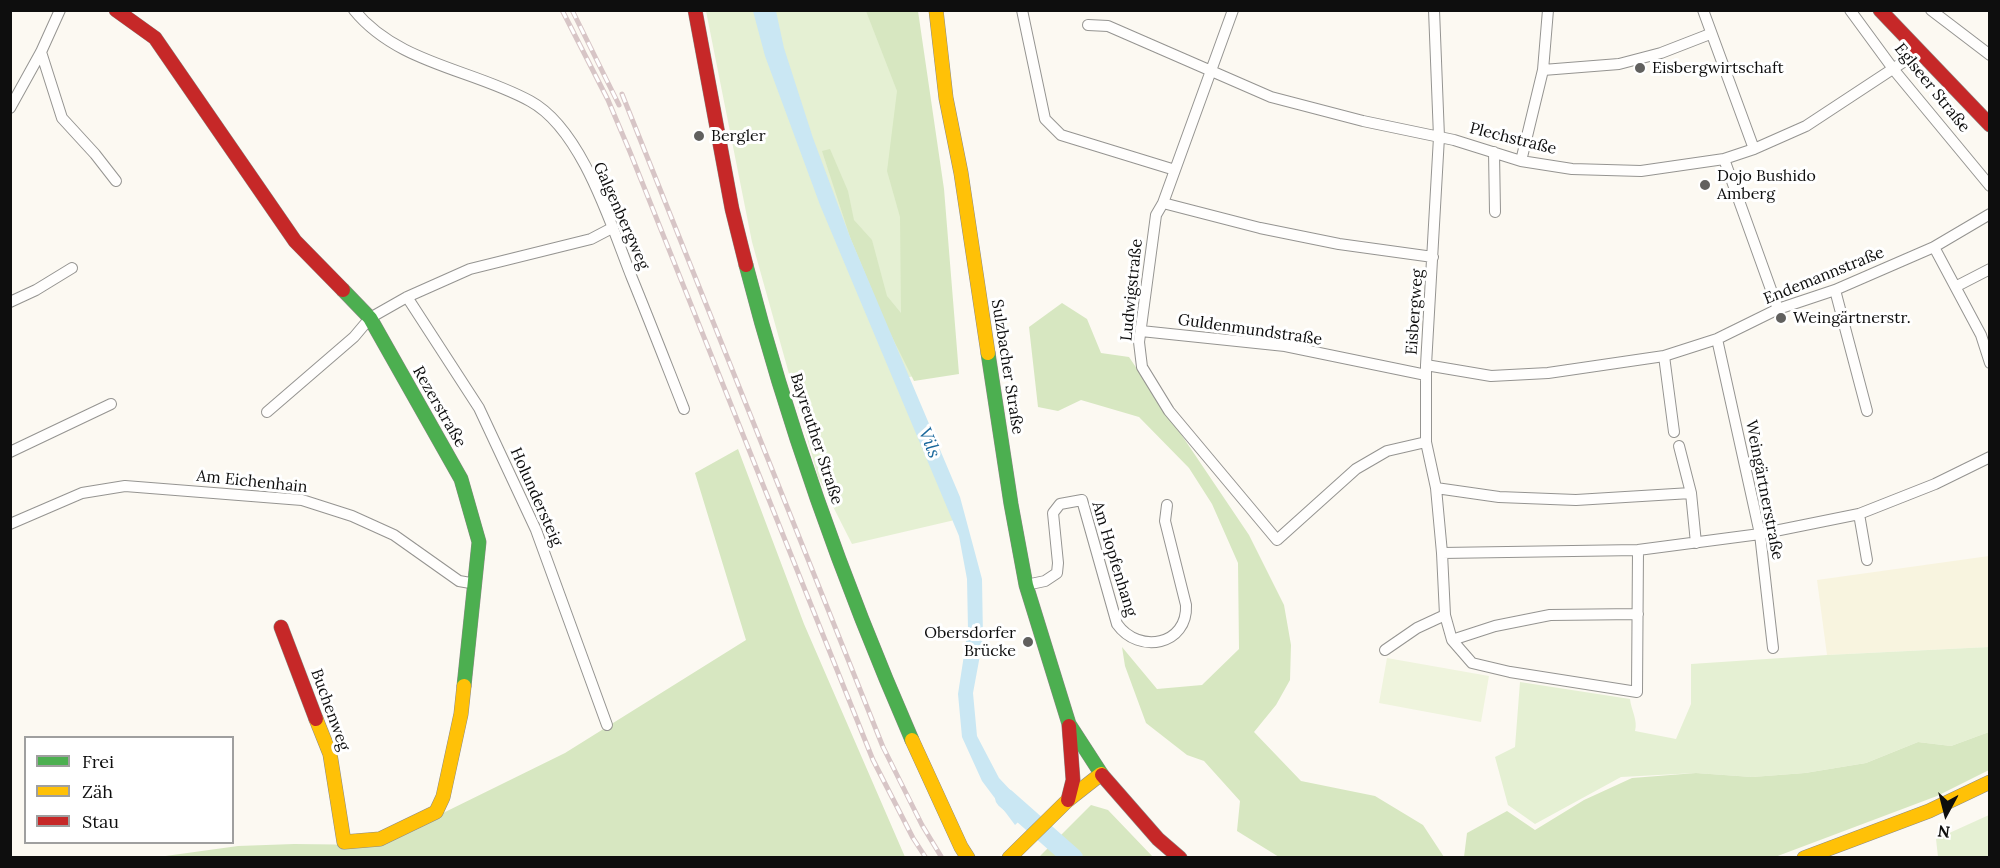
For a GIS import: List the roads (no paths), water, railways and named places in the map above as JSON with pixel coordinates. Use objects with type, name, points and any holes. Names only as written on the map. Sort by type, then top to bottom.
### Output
[{"type":"street","points":[[10,108],[41,52],[60,10]]},
{"type":"street","name":"Rezerstraße","points":[[116,10],[155,38],[295,241],[370,318],[461,479],[479,542],[461,714],[443,797],[436,812],[380,839],[344,842]]},
{"type":"street","name":"Galgenbergweg","points":[[354,10],[393,45],[531,101],[549,114],[568,138],[597,190],[684,409]]},
{"type":"street","name":"Bayreuther Straße","points":[[695,10],[737,232],[810,481],[888,685],[929,779],[968,858]]},
{"type":"street","name":"Sulzbacher Straße","points":[[936,10],[946,98],[961,173],[1011,504],[1026,585],[1069,724],[1079,783]]},
{"type":"street","points":[[1022,10],[1045,119],[1061,135],[1175,170]]},
{"type":"street","name":"Ludwigstraße","points":[[1233,10],[1163,203],[1156,214],[1139,342],[1142,367],[1168,411],[1277,540],[1356,469],[1387,451],[1426,442]]},
{"type":"street","name":"Eisbergweg","points":[[1434,10],[1438,137],[1426,370],[1426,442],[1436,488],[1445,615],[1452,640],[1472,663],[1510,672],[1637,692],[1638,614]]},
{"type":"street","points":[[1521,160],[1543,70],[1548,10]]},
{"type":"street","points":[[1702,10],[1754,149]]},
{"type":"street","name":"Eglseer Straße","points":[[1880,10],[1989,125]]},
{"type":"street","name":"Eglseer Straße","points":[[1850,11],[1894,70],[1989,186]]},
{"type":"street","points":[[1934,12],[1989,55]]},
{"type":"street","name":"Plechstraße","points":[[1088,25],[1108,26],[1271,97],[1438,137],[1521,160],[1572,169],[1641,171],[1724,159],[1754,149],[1806,126],[1920,51]]},
{"type":"street","points":[[1543,70],[1619,64],[1660,53],[1710,34]]},
{"type":"street","points":[[41,52],[62,118],[116,181]]},
{"type":"street","points":[[1494,152],[1495,212]]},
{"type":"street","points":[[1724,159],[1778,309]]},
{"type":"street","points":[[1163,203],[1260,228],[1433,257]]},
{"type":"street","name":"Endemannstraße","points":[[1426,370],[1491,376],[1548,373],[1664,356],[1717,339],[1778,309],[1835,290],[1934,247],[1989,214]]},
{"type":"street","points":[[267,412],[354,336],[370,318],[407,297],[470,269],[591,238],[612,228]]},
{"type":"street","points":[[1934,247],[1985,334],[1989,363]]},
{"type":"street","points":[[10,302],[36,290],[72,268]]},
{"type":"street","points":[[1957,286],[1989,269]]},
{"type":"street","points":[[1835,290],[1867,411]]},
{"type":"street","name":"Holundersteig","points":[[407,297],[479,408],[536,530],[607,725]]},
{"type":"street","name":"Guldenmundstraße","points":[[1141,331],[1285,346],[1426,370]]},
{"type":"street","name":"Weingärtnerstraße","points":[[1717,339],[1760,534],[1773,648]]},
{"type":"street","points":[[1664,356],[1674,432]]},
{"type":"street","points":[[10,452],[111,404]]},
{"type":"street","points":[[1679,446],[1691,493],[1696,543]]},
{"type":"street","points":[[1442,553],[1638,550],[1760,534],[1859,514],[1935,484],[1989,457]]},
{"type":"street","name":"Am Eichenhain","points":[[10,524],[82,493],[125,486],[302,500],[352,516],[394,535],[459,582],[476,584]]},
{"type":"street","points":[[1436,488],[1499,497],[1576,500],[1691,493]]},
{"type":"street","name":"Am Hopfenhang","points":[[1026,585],[1045,580],[1057,573],[1053,513],[1060,504],[1082,500],[1121,630],[1130,637],[1151,643],[1164,641],[1175,634],[1187,614],[1165,521],[1167,505]]},
{"type":"street","points":[[1859,514],[1867,560]]},
{"type":"street","points":[[1452,640],[1495,626],[1550,615],[1638,614],[1638,550]]},
{"type":"street","points":[[1385,650],[1417,628],[1445,615]]},
{"type":"street","name":"Buchenweg","points":[[281,627],[330,754],[344,842]]},
{"type":"street","name":"Sulzbacher Straße","points":[[1069,724],[1101,774],[1124,802],[1158,839],[1180,858]]},
{"type":"street","points":[[1012,856],[1068,800],[1079,783],[1101,774]]},
{"type":"street","points":[[1804,858],[1929,812],[1989,782]]},
{"type":"water","points":[[753,11],[776,11],[784,48],[813,138],[850,237],[960,497],[982,579],[983,639],[973,693],[977,736],[999,778],[1030,811],[1015,825],[982,781],[962,737],[958,694],[968,629],[967,579],[959,536],[820,205],[765,56]]},
{"type":"waterway","name":"Vils","points":[[1005,798],[1073,858]]},
{"type":"railway","points":[[562,10],[608,100],[630,152],[873,760],[913,838],[926,858]]},
{"type":"railway","points":[[572,10],[619,105]]},
{"type":"railway","points":[[622,94],[883,747],[922,825],[942,858]]},
{"type":"place","name":"Eisbergwirtschaft","points":[[1640,68]]},
{"type":"place","name":"Bergler","points":[[699,136]]},
{"type":"place","name":"Dojo Bushido Amberg","points":[[1705,185]]},
{"type":"place","name":"Weingärtnerstr.","points":[[1781,318]]},
{"type":"place","name":"Obersdorfer Brücke","points":[[1028,642]]}]
